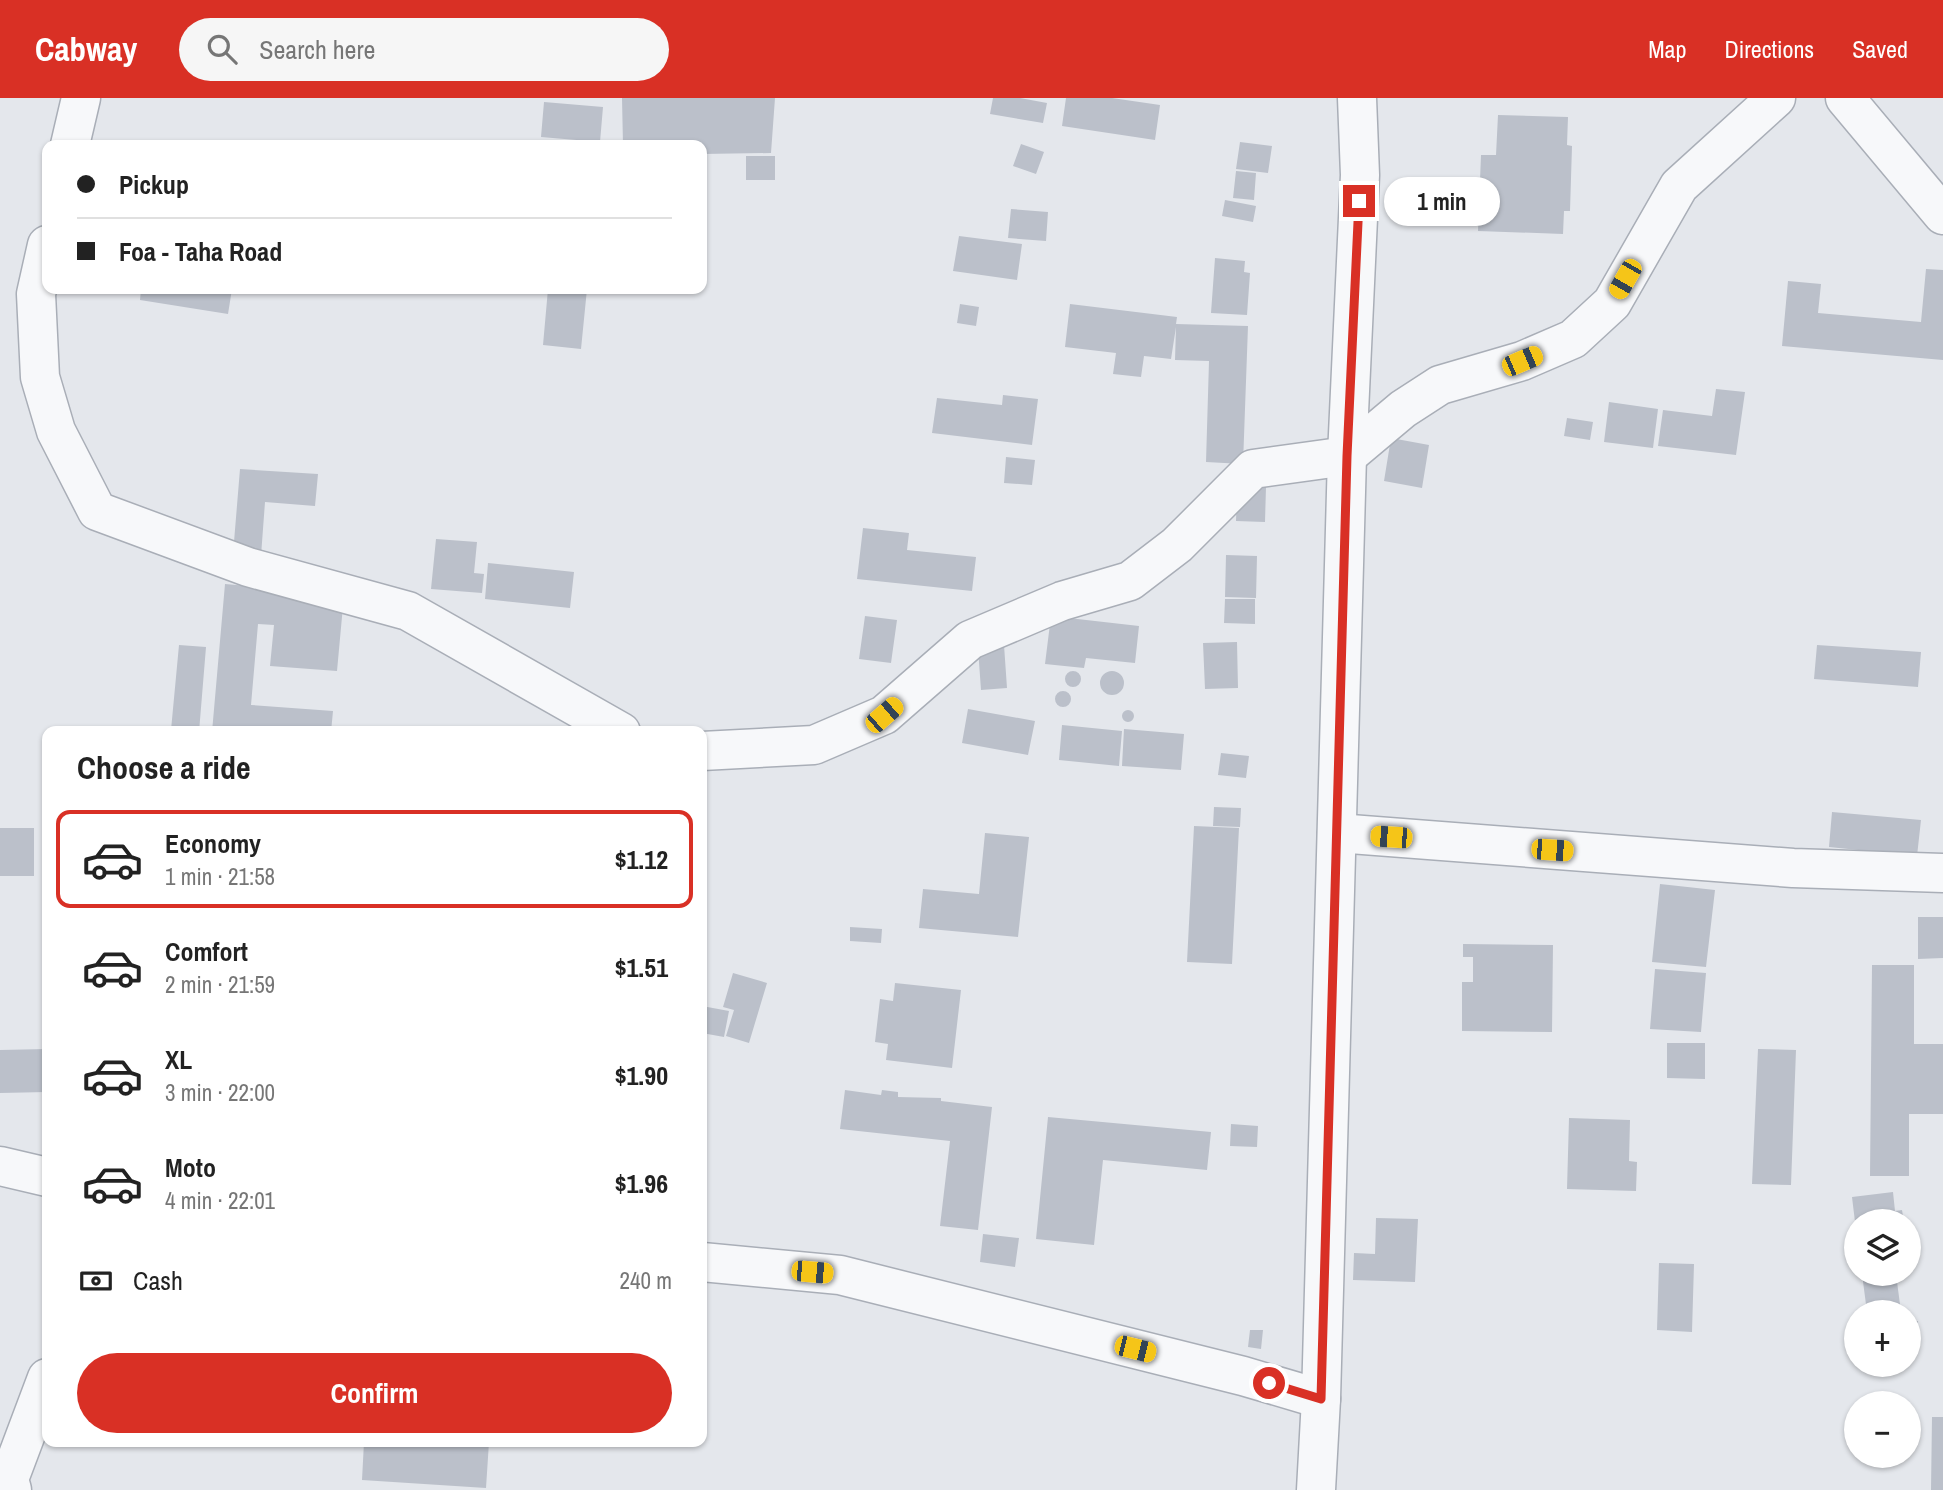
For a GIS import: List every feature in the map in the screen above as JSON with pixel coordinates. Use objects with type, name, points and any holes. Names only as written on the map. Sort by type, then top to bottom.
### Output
[{"type":"street","points":[[71,140],[81,98]]},
{"type":"street","points":[[1316,1490],[1321,1399],[1347,456],[1360,175],[1357,98]]},
{"type":"street","points":[[707,751],[814,744],[884,715],[970,640],[1062,601],[1130,581],[1177,545],[1253,469],[1347,456],[1403,409],[1440,385],[1522,361],[1573,339],[1612,303],[1679,186],[1776,98]]},
{"type":"street","points":[[1846,98],[1943,215]]},
{"type":"street","points":[[42,267],[36,294],[40,377],[56,430],[96,511],[248,567],[408,611],[607,726]]},
{"type":"street","points":[[1337,833],[1793,868],[1943,873]]},
{"type":"street","points":[[0,1166],[42,1176]]},
{"type":"street","points":[[707,1262],[840,1275],[1243,1376],[1321,1399]]},
{"type":"street","points":[[12,1490],[9,1479],[42,1391]]},
{"type":"building","points":[[622,98],[775,98],[771,153],[707,154],[707,140],[623,140]]},
{"type":"building","points":[[993,98],[1020,98],[1047,103],[1043,123],[990,114]]},
{"type":"building","points":[[1066,98],[1112,98],[1160,105],[1155,140],[1062,126]]},
{"type":"building","points":[[544,102],[603,107],[600,140],[541,137]]},
{"type":"building","points":[[1498,115],[1568,117],[1567,145],[1572,146],[1570,211],[1564,211],[1563,234],[1478,231],[1481,155],[1496,155]]},
{"type":"building","points":[[1240,142],[1272,146],[1268,173],[1236,169]]},
{"type":"building","points":[[1021,144],[1044,152],[1036,174],[1013,166]]},
{"type":"building","points":[[746,156],[775,156],[775,180],[746,180]]},
{"type":"building","points":[[1236,171],[1256,173],[1254,200],[1233,198]]},
{"type":"building","points":[[1225,200],[1256,206],[1253,222],[1222,216]]},
{"type":"building","points":[[1011,209],[1048,212],[1046,241],[1008,238]]},
{"type":"building","points":[[959,236],[1022,244],[1017,280],[953,271]]},
{"type":"building","points":[[1215,258],[1245,261],[1244,272],[1250,273],[1247,315],[1211,313]]},
{"type":"building","points":[[1926,269],[1943,270],[1943,360],[1782,346],[1788,281],[1821,284],[1818,313],[1921,322]]},
{"type":"building","points":[[141,294],[231,294],[228,314],[140,300]]},
{"type":"building","points":[[548,294],[586,294],[581,349],[543,345]]},
{"type":"building","points":[[960,304],[979,307],[976,326],[957,323]]},
{"type":"building","points":[[1070,304],[1177,317],[1176,324],[1248,326],[1243,464],[1206,462],[1209,361],[1175,360],[1176,327],[1171,359],[1144,356],[1141,377],[1113,374],[1116,353],[1065,347]]},
{"type":"building","points":[[1716,389],[1745,392],[1736,455],[1658,446],[1663,410],[1712,416]]},
{"type":"building","points":[[1003,395],[1038,399],[1032,445],[932,433],[937,398],[1002,405]]},
{"type":"building","points":[[1609,402],[1658,409],[1653,448],[1604,442]]},
{"type":"building","points":[[1567,418],[1593,422],[1590,440],[1564,436]]},
{"type":"building","points":[[1391,438],[1429,445],[1422,488],[1384,481]]},
{"type":"building","points":[[1006,457],[1035,460],[1032,485],[1004,483]]},
{"type":"building","points":[[240,469],[318,474],[315,506],[265,502],[261,556],[233,554]]},
{"type":"building","points":[[1266,487],[1265,522],[1236,521],[1237,490]]},
{"type":"building","points":[[863,528],[909,533],[907,550],[976,557],[972,591],[857,579]]},
{"type":"building","points":[[436,539],[477,542],[474,573],[484,574],[482,593],[431,589]]},
{"type":"building","points":[[1226,555],[1257,556],[1256,598],[1225,597]]},
{"type":"building","points":[[488,563],[574,572],[570,608],[485,599]]},
{"type":"building","points":[[225,584],[344,595],[337,671],[270,666],[274,625],[258,624],[251,705],[333,711],[332,726],[213,726]]},
{"type":"building","points":[[1225,599],[1255,599],[1255,624],[1224,623]]},
{"type":"building","points":[[865,616],[897,620],[891,663],[859,659]]},
{"type":"building","points":[[1051,616],[1139,626],[1135,663],[1086,658],[1084,668],[1045,664]]},
{"type":"building","points":[[1237,642],[1238,688],[1205,689],[1203,643]]},
{"type":"building","points":[[179,645],[206,647],[199,726],[171,726]]},
{"type":"building","points":[[1004,645],[1007,688],[981,690],[978,648]]},
{"type":"building","points":[[1817,645],[1921,652],[1918,687],[1814,679]]},
{"type":"building","points":[[1073,671],[1081,679],[1073,687],[1065,679]]},
{"type":"building","points":[[1112,671],[1120,675],[1124,683],[1120,691],[1112,695],[1104,691],[1100,683],[1104,675]]},
{"type":"building","points":[[1063,691],[1069,693],[1069,705],[1063,707],[1057,705],[1055,699],[1057,693]]},
{"type":"building","points":[[968,709],[1035,721],[1028,755],[962,743]]},
{"type":"building","points":[[1128,710],[1134,716],[1128,722],[1122,716]]},
{"type":"building","points":[[1062,725],[1122,731],[1119,766],[1059,760]]},
{"type":"building","points":[[1124,729],[1184,734],[1181,770],[1122,766]]},
{"type":"building","points":[[1221,753],[1249,756],[1246,778],[1218,775]]},
{"type":"building","points":[[1214,807],[1241,808],[1240,827],[1213,826]]},
{"type":"building","points":[[1832,812],[1921,820],[1917,856],[1829,847]]},
{"type":"building","points":[[1194,826],[1239,828],[1232,964],[1187,962]]},
{"type":"building","points":[[0,828],[34,828],[34,876],[0,876]]},
{"type":"building","points":[[985,833],[1029,837],[1018,937],[919,928],[923,889],[979,894]]},
{"type":"building","points":[[1660,884],[1715,890],[1706,967],[1652,962]]},
{"type":"building","points":[[1918,917],[1943,917],[1943,958],[1918,959]]},
{"type":"building","points":[[850,927],[882,929],[881,943],[850,941]]},
{"type":"building","points":[[1463,944],[1553,945],[1552,1032],[1462,1031],[1462,982],[1473,982],[1473,957],[1463,957]]},
{"type":"building","points":[[1872,965],[1914,965],[1914,1044],[1943,1044],[1943,1114],[1909,1114],[1909,1176],[1870,1176]]},
{"type":"building","points":[[1655,969],[1706,973],[1701,1032],[1650,1029]]},
{"type":"building","points":[[733,973],[767,983],[749,1043],[726,1036],[734,1010],[723,1007]]},
{"type":"building","points":[[895,983],[961,990],[952,1068],[886,1060],[888,1044],[875,1042],[880,999],[893,1001]]},
{"type":"building","points":[[707,1007],[729,1011],[724,1037],[707,1034]]},
{"type":"building","points":[[1667,1043],[1705,1043],[1705,1079],[1667,1078]]},
{"type":"building","points":[[42,1049],[42,1092],[0,1093],[0,1050]]},
{"type":"building","points":[[1758,1049],[1796,1050],[1791,1185],[1752,1184]]},
{"type":"building","points":[[845,1090],[881,1095],[882,1090],[898,1092],[898,1097],[941,1098],[941,1101],[992,1107],[978,1230],[940,1226],[950,1141],[840,1129]]},
{"type":"building","points":[[1048,1117],[1211,1132],[1207,1170],[1103,1160],[1094,1245],[1036,1239]]},
{"type":"building","points":[[1569,1118],[1630,1120],[1629,1161],[1637,1162],[1636,1191],[1567,1189]]},
{"type":"building","points":[[1231,1124],[1258,1126],[1257,1147],[1230,1146]]},
{"type":"building","points":[[1893,1192],[1895,1209],[1853,1209],[1852,1197]]},
{"type":"building","points":[[1376,1218],[1418,1219],[1415,1282],[1353,1280],[1354,1253],[1375,1254]]},
{"type":"building","points":[[983,1234],[1019,1238],[1015,1267],[980,1262]]},
{"type":"building","points":[[1659,1263],[1694,1264],[1692,1332],[1657,1330]]},
{"type":"building","points":[[1864,1286],[1898,1286],[1899,1300],[1865,1300]]},
{"type":"building","points":[[1250,1330],[1263,1330],[1261,1349],[1248,1347]]},
{"type":"building","points":[[1932,1417],[1943,1417],[1943,1490],[1931,1490]]},
{"type":"building","points":[[364,1447],[489,1447],[486,1488],[362,1480]]},
{"type":"route","points":[[1269,1383],[1321,1399],[1347,456],[1359,201]]}]
